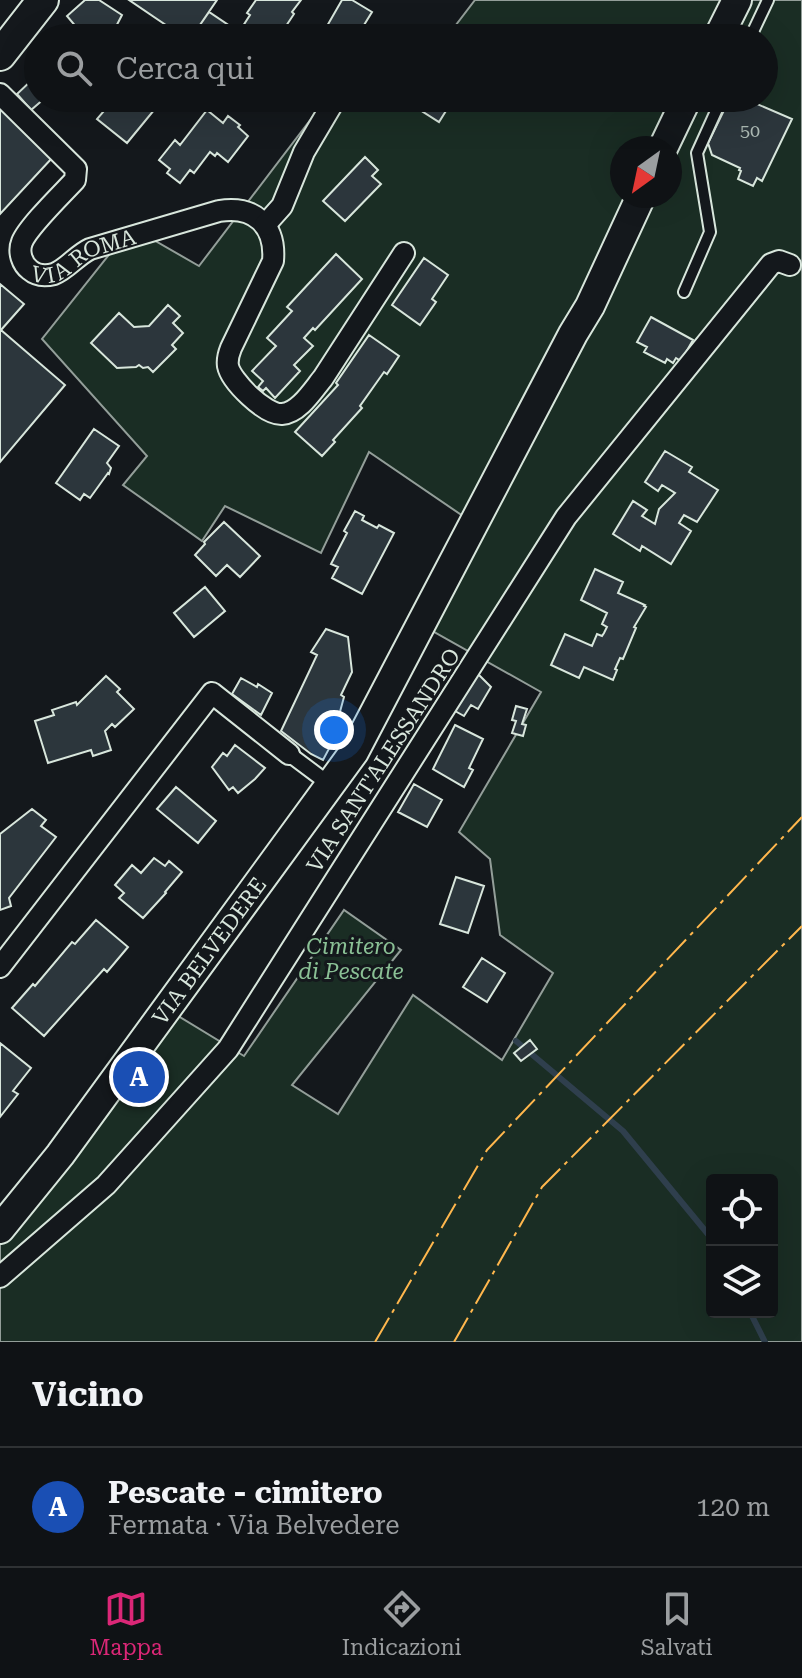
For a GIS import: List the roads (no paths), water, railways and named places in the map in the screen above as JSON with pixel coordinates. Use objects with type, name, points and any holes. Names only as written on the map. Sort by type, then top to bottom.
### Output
[{"type":"main road","points":[[24,24],[43,0]]},
{"type":"main road","points":[[725,24],[737,0]]},
{"type":"main road","points":[[0,55],[24,24]]},
{"type":"main road","points":[[669,136],[680,112]]},
{"type":"main road","name":"VIA BELVEDERE","points":[[0,1229],[60,1155],[354,752],[590,306],[635,208]]},
{"type":"street","name":"VIA ROMA","points":[[0,94],[76,169],[75,180],[22,241],[21,257],[36,274],[60,271],[90,249],[219,211],[249,213],[265,225]]},
{"type":"street","points":[[328,112],[304,152],[282,206],[265,225],[274,247],[273,261],[231,348],[228,366],[232,375],[270,412],[283,414],[294,409],[323,378],[404,253]]},
{"type":"street","name":"VIA SANT'ALESSANDRO","points":[[0,1277],[106,1185],[228,1049],[566,517],[771,264],[779,261],[790,265]]},
{"type":"street","points":[[0,967],[212,693],[329,784]]},
{"type":"lane","points":[[757,24],[768,0]]},
{"type":"lane","points":[[684,292],[710,232],[697,153],[716,112]]},
{"type":"waterway","points":[[516,1041],[623,1131],[706,1232]]},
{"type":"waterway","points":[[753,1318],[765,1342]]},
{"type":"place","name":"Pescate - cimitero","points":[[139,1077]]},
{"type":"park label","name":"Cimitero di Pescate","points":[[351,958]]}]
